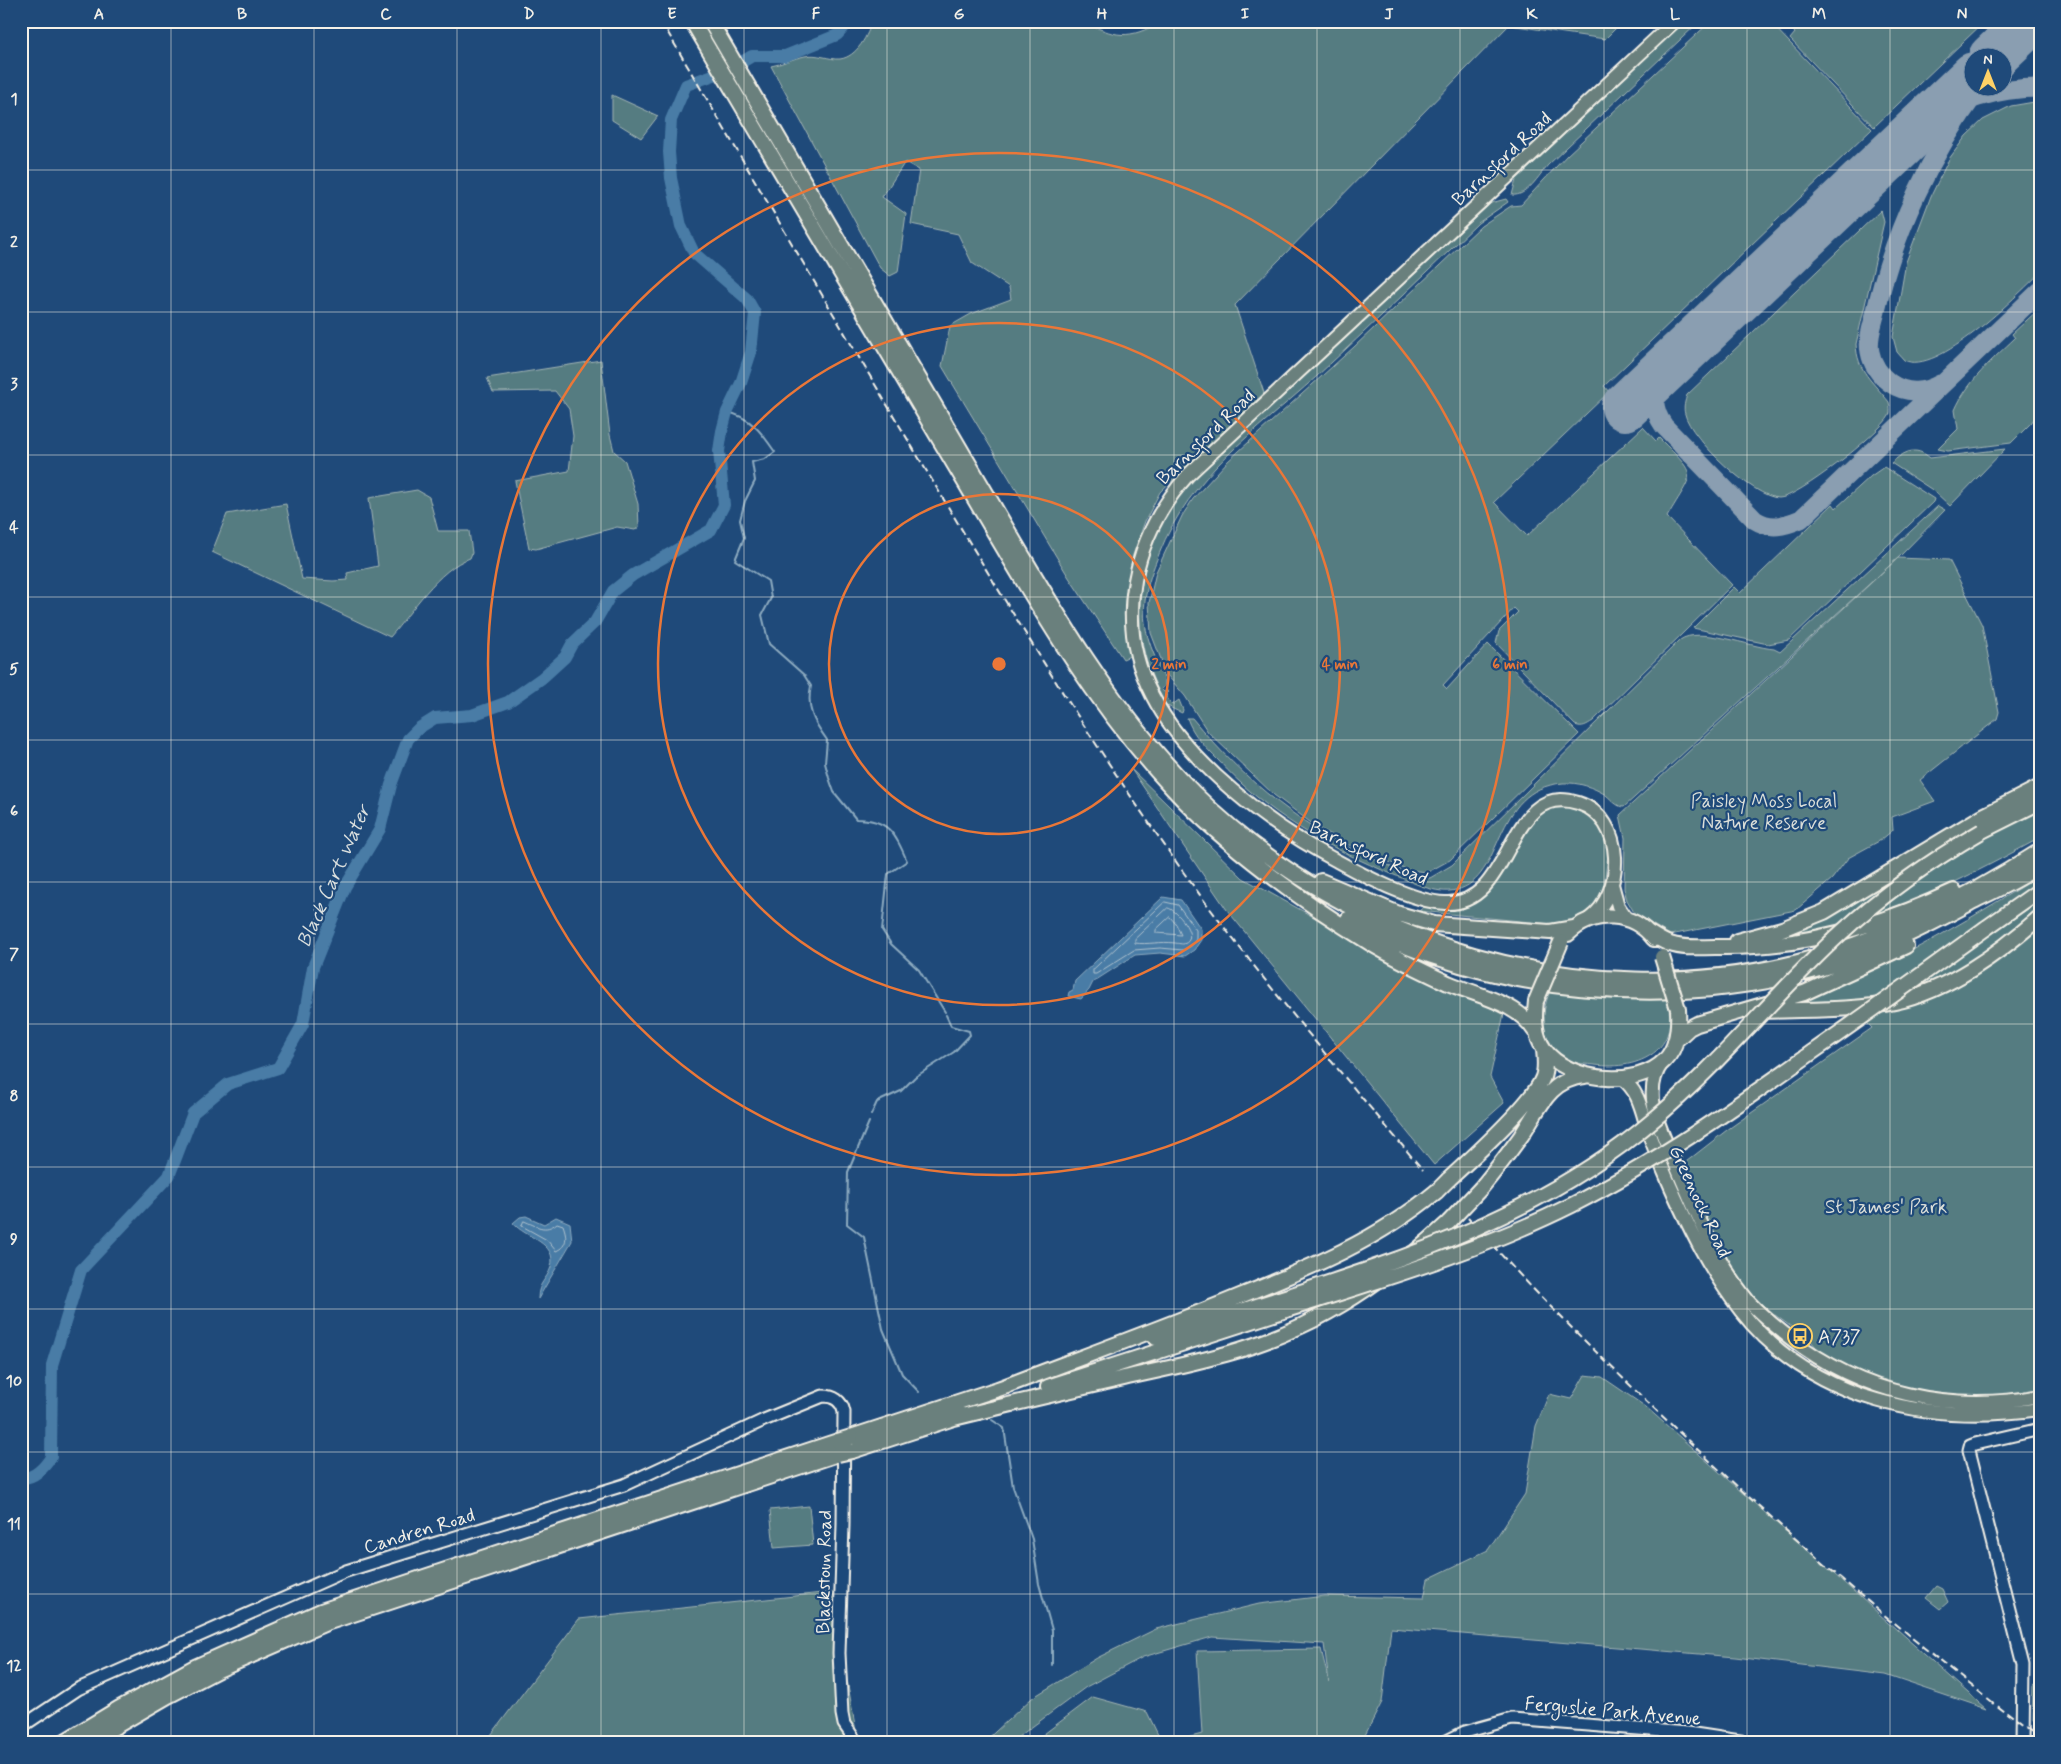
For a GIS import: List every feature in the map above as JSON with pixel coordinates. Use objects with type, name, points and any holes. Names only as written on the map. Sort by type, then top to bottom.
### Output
[{"type":"highway","points":[[87,1743],[160,1700],[218,1670],[326,1623],[845,1446],[1211,1308],[1331,1258],[1383,1230],[1437,1191],[1506,1123],[1540,1084],[1544,1072],[1544,1050],[1535,1031],[1525,1017],[1510,1007],[1444,981],[1371,943],[1307,902],[1222,836],[1175,791],[1136,747],[1093,689],[1031,593],[692,21]]},
{"type":"highway","points":[[710,21],[1026,560],[1079,646],[1132,722],[1174,771],[1216,814],[1295,874],[1358,911],[1452,949],[1514,965],[1558,973],[1650,980],[1760,970],[1796,962],[1860,943],[1943,907],[2040,851]]},
{"type":"highway","points":[[1723,948],[1736,941],[1782,929],[1824,912],[1983,816],[2040,787]]},
{"type":"highway","points":[[954,1418],[1280,1305],[1444,1243],[1520,1208],[1575,1177],[1645,1128],[1682,1096],[1815,958],[1865,912],[1925,866],[1982,832],[2040,802]]},
{"type":"highway","points":[[1535,1031],[1536,1002],[1561,942],[1574,928],[1589,919],[1609,916],[1626,918],[1649,934],[1669,944],[1685,947],[1723,948],[1794,942],[1825,936],[1890,917],[1930,902],[1972,883],[2040,846]]},
{"type":"highway","points":[[1261,850],[1344,892],[1415,920],[1455,926],[1550,932],[1574,928]]},
{"type":"highway","points":[[1268,871],[1353,922],[1448,961],[1504,976],[1552,984],[1604,990],[1656,991],[1736,986],[1828,966],[1906,937],[2034,869]]},
{"type":"highway","points":[[62,1743],[118,1709],[196,1667],[321,1611],[845,1446],[954,1418],[1209,1360],[1266,1341],[1302,1326],[1364,1291],[1409,1260],[1481,1188],[1503,1161],[1547,1095],[1563,1081],[1573,1077],[1621,1078],[1643,1074],[1664,1061],[1675,1041],[1689,1028],[1804,993],[1868,965],[1974,908],[2034,869]]},
{"type":"highway","points":[[998,1389],[1481,1244],[1538,1221],[1677,1146],[1735,1107],[2040,890]]},
{"type":"highway","points":[[1746,1012],[1863,1006],[1910,998],[1958,977],[2019,935],[2040,917]]},
{"type":"highway","points":[[1649,934],[1657,943],[1678,1009],[1675,1041]]},
{"type":"highway","points":[[1544,1050],[1562,1064],[1585,1076]]},
{"type":"main road","name":"Barnsford Road","points":[[1626,918],[1618,906],[1612,884],[1614,846],[1610,832],[1597,814],[1573,802],[1550,803],[1532,812],[1520,827],[1495,875],[1486,887],[1469,899],[1457,903],[1441,903],[1421,898],[1356,871],[1310,847],[1268,819],[1227,785],[1191,748],[1163,713],[1150,692],[1139,664],[1133,632],[1132,596],[1138,561],[1152,524],[1166,500],[1188,475],[1675,21]]},
{"type":"main road","name":"Barnsford Road","points":[[1589,919],[1604,904],[1612,884]]},
{"type":"main road","name":"Greenock Road","points":[[1664,1061],[1656,1073],[1652,1089],[1657,1119],[1672,1157],[1704,1231],[1724,1264],[1751,1303],[1775,1326],[1823,1362],[1856,1379],[1904,1395],[1944,1401],[1972,1402],[2040,1396]]},
{"type":"main road","name":"Greenock Road","points":[[1621,1078],[1638,1096],[1662,1167],[1692,1235],[1710,1268],[1760,1334],[1788,1355],[1849,1392],[1903,1409],[1972,1414],[2040,1409]]},
{"type":"street","name":"Candren Road","points":[[21,1727],[78,1689],[346,1570],[624,1486],[764,1420],[823,1396],[831,1396],[837,1400]]},
{"type":"street","name":"Blackstoun Road","points":[[837,1400],[843,1405],[844,1412],[840,1671],[844,1724],[857,1743]]},
{"type":"street","points":[[2022,1743],[2023,1665],[1970,1456],[1970,1446],[2040,1429]]},
{"type":"street","name":"Ferguslie Park Avenue","points":[[1443,1743],[1465,1732],[1512,1719],[1688,1733],[1753,1743]]},
{"type":"green space","points":[[872,21],[1082,21],[1104,31],[1131,34],[1140,32],[1162,21],[1623,21],[1605,39],[1509,25],[1235,305],[1264,393],[1160,492],[1145,521],[1133,555],[1125,602],[1125,625],[1130,656],[1123,659],[1068,576],[942,366],[950,326],[971,314],[1011,299],[1009,287],[972,263],[958,234],[911,224],[919,170],[905,162],[882,197],[906,214],[898,272],[890,276],[880,268],[771,66],[809,55],[836,59],[846,57],[857,50],[868,33]]},
{"type":"green space","points":[[1685,21],[1700,21],[1548,165],[1528,189],[1523,193],[1512,195],[1516,180]]},
{"type":"green space","points":[[1711,21],[1769,21],[1872,129],[1604,386],[1609,392],[1494,502],[1527,536],[1643,427],[1656,441],[1659,438],[1687,469],[1687,482],[1667,517],[1732,585],[1593,721],[1582,726],[1575,725],[1496,643],[1499,631],[1518,612],[1514,608],[1443,685],[1447,689],[1488,644],[1579,734],[1450,860],[1428,872],[1408,870],[1349,845],[1318,828],[1274,795],[1208,732],[1185,696],[1167,675],[1151,633],[1149,603],[1156,572],[1182,516],[1193,499],[1228,461],[1354,347],[1481,226],[1511,206],[1521,205],[1567,155]]},
{"type":"green space","points":[[1775,21],[1985,21],[1874,127],[1790,39],[1795,33],[1787,24],[1781,27]]},
{"type":"green space","points":[[612,95],[658,116],[641,138],[612,120]]},
{"type":"green space","points":[[2040,101],[2040,273],[1996,315],[1955,346],[1936,357],[1918,362],[1904,360],[1897,352],[1893,337],[1906,262],[1931,196],[1949,159],[1966,136],[1983,120],[2011,106]]},
{"type":"green space","points":[[1506,199],[1508,202],[1478,223],[1316,377],[1226,456],[1188,501],[1172,526],[1152,571],[1144,612],[1147,632],[1165,680],[1165,686],[1161,689],[1164,692],[1168,691],[1166,697],[1172,705],[1179,700],[1183,710],[1182,713],[1170,707],[1160,696],[1148,665],[1140,627],[1141,587],[1145,568],[1157,531],[1167,513],[1209,465],[1491,203]]},
{"type":"green space","points":[[1881,210],[1884,222],[1856,344],[1859,362],[1867,376],[1889,402],[1890,414],[1855,450],[1819,477],[1788,495],[1779,498],[1768,495],[1754,488],[1724,465],[1698,437],[1685,414],[1684,407],[1687,395]]},
{"type":"green space","points":[[2040,308],[2040,411],[2011,443],[1948,451],[1938,449],[1958,429],[1955,410],[1973,380],[2015,338],[2012,334]]},
{"type":"green space","points":[[601,360],[610,435],[614,451],[625,461],[638,504],[639,527],[635,530],[617,527],[536,549],[529,548],[515,481],[569,471],[573,436],[569,409],[555,391],[493,392],[487,378]]},
{"type":"green space","points":[[2005,449],[1950,506],[1934,491],[1891,463],[1905,453],[1914,451],[1925,454],[1930,458]]},
{"type":"green space","points":[[1884,467],[1934,499],[1933,502],[1789,640],[1768,644],[1693,628],[1734,587],[1740,593],[1833,504],[1836,508],[1871,476]]},
{"type":"green space","points":[[417,490],[429,497],[438,531],[469,531],[472,553],[470,558],[447,571],[436,581],[390,637],[212,552],[227,514],[286,504],[302,579],[348,580],[347,573],[378,566],[369,498]]},
{"type":"green space","points":[[1938,506],[1945,510],[1899,557],[1624,807],[1617,805],[1601,792],[1580,784],[1563,783],[1539,789],[1523,801],[1510,817],[1484,869],[1472,882],[1456,890],[1440,891],[1416,884],[1369,865],[1300,828],[1257,797],[1237,779],[1200,740],[1187,718],[1192,718],[1233,763],[1255,783],[1303,820],[1355,851],[1406,872],[1430,878],[1452,865],[1680,640],[1689,636],[1712,636],[1774,649],[1780,652]]},
{"type":"green space","name":"Paisley Moss Local Nature Reserve","points":[[1898,558],[1949,560],[1982,625],[1999,712],[1997,719],[1920,780],[1935,801],[1892,817],[1893,830],[1881,840],[1848,858],[1832,879],[1796,910],[1670,935],[1635,914],[1627,900],[1624,889],[1625,838],[1620,815]]},
{"type":"green space","points":[[1131,769],[1243,878],[1424,978],[1505,1009],[1490,1077],[1504,1103],[1434,1165],[1227,910]]},
{"type":"green space","points":[[1571,804],[1596,817],[1609,847],[1603,893],[1599,907],[1578,920],[1561,925],[1419,911],[1427,904],[1455,908],[1471,904],[1491,887],[1501,873],[1517,842],[1536,816],[1551,808]]},
{"type":"green space","points":[[2040,808],[2040,838],[1989,865],[1920,898],[1887,911],[1780,941],[1778,935],[1857,900],[1977,824]]},
{"type":"green space","points":[[2040,875],[2040,883],[1983,923],[1991,935],[2040,900],[2040,911],[1983,954],[1942,979],[1920,988],[1874,1000],[1794,1004],[1794,1000],[1859,976],[1921,946]]},
{"type":"green space","name":"St James' Park","points":[[2040,925],[2040,1391],[1983,1398],[1905,1391],[1825,1358],[1811,1341],[1775,1315],[1771,1317],[1742,1281],[1719,1246],[1682,1165],[1727,1130],[1872,1028],[1867,1023],[1888,1007]]},
{"type":"green space","points":[[1550,991],[1666,998],[1670,1016],[1668,1031],[1663,1043],[1654,1053],[1642,1060],[1612,1066],[1572,1061],[1553,1047],[1545,1030],[1544,1011]]},
{"type":"green space","points":[[1585,1375],[1602,1377],[1646,1407],[1986,1709],[1885,1675],[1735,1657],[1391,1628],[1382,1702],[1361,1743],[1183,1743],[1183,1739],[1202,1734],[1197,1651],[1321,1649],[1329,1682],[1324,1644],[1212,1637],[1143,1657],[1086,1687],[1010,1743],[983,1743],[1032,1698],[1097,1658],[1156,1629],[1259,1604],[1325,1596],[1424,1598],[1428,1579],[1488,1550],[1525,1494],[1536,1426],[1549,1394],[1571,1399]]},
{"type":"green space","points":[[809,1506],[813,1545],[774,1548],[770,1510]]},
{"type":"green space","points":[[1936,1586],[1942,1589],[1948,1602],[1940,1609],[1926,1598]]},
{"type":"green space","points":[[832,1592],[858,1743],[485,1743],[579,1619]]},
{"type":"green space","points":[[2040,1680],[2040,1728],[2032,1721],[2033,1686]]},
{"type":"green space","points":[[1093,1697],[1147,1712],[1160,1739],[1159,1743],[1032,1743]]},
{"type":"water","points":[[1163,897],[1181,900],[1201,929],[1201,940],[1194,950],[1185,956],[1160,953],[1135,955],[1093,982],[1081,999],[1068,996],[1069,992],[1073,990],[1075,981]]},
{"type":"water","points":[[526,1216],[544,1224],[556,1217],[570,1223],[572,1241],[538,1299],[539,1289],[551,1267],[552,1259],[550,1252],[545,1246],[513,1223],[520,1217]]},
{"type":"waterway","name":"Black Cart Water","points":[[21,1478],[30,1477],[35,1474],[46,1465],[51,1457],[52,1365],[81,1270],[169,1176],[193,1113],[228,1084],[278,1068],[303,1024],[313,967],[345,887],[380,829],[391,785],[408,739],[419,728],[435,718],[472,715],[508,702],[542,678],[565,657],[572,644],[595,622],[613,591],[633,575],[711,530],[724,505],[719,451],[722,431],[727,412],[741,383],[751,352],[755,313],[747,299],[694,253],[681,226],[671,178],[669,152],[671,120],[686,85],[730,69],[752,56],[785,56],[837,35],[850,21]]},
{"type":"waterway","points":[[727,412],[749,422],[760,432],[775,452],[765,459],[752,462],[755,481],[745,501],[740,520],[744,538],[735,560],[768,581],[771,598],[762,615],[769,644],[804,675],[811,686],[810,708],[818,727],[827,740],[825,763],[834,792],[856,819],[876,822],[889,830],[903,851],[907,861],[888,874],[882,930],[891,944],[919,970],[945,1012]]},
{"type":"waterway","points":[[871,1115],[877,1102],[901,1091],[915,1077],[954,1052],[970,1035],[969,1031],[951,1026],[946,1015]]},
{"type":"waterway","points":[[869,1122],[848,1172],[847,1224],[864,1237],[883,1329],[902,1374],[919,1392]]},
{"type":"waterway","points":[[992,1420],[1004,1428],[1013,1487],[1032,1539],[1039,1584],[1052,1630],[1052,1665]]},
{"type":"taxiway","points":[[2008,48],[2023,28]]},
{"type":"taxiway","points":[[1921,126],[1949,109],[1978,97],[2008,90],[2040,88]]},
{"type":"taxiway","points":[[1940,384],[1921,391],[1909,391],[1890,383],[1880,373],[1873,361],[1869,347],[1870,337],[1884,281],[1904,222],[1930,166],[1972,98]]},
{"type":"taxiway","points":[[1665,369],[1658,383],[1655,398],[1657,412],[1664,426],[1755,520],[1772,526],[1789,524],[1801,519],[2040,291]]},
{"type":"runway","points":[[2003,48],[2031,21]]},
{"type":"runway","points":[[1625,407],[1964,85]]},
{"type":"railway","points":[[661,21],[955,519],[1104,757],[1184,873],[1241,949],[1300,1024],[1423,1170]]},
{"type":"railway","points":[[1468,1218],[1550,1306],[1726,1476],[1848,1585],[2040,1738]]},
{"type":"place","name":"A737","points":[[1800,1336]]}]
